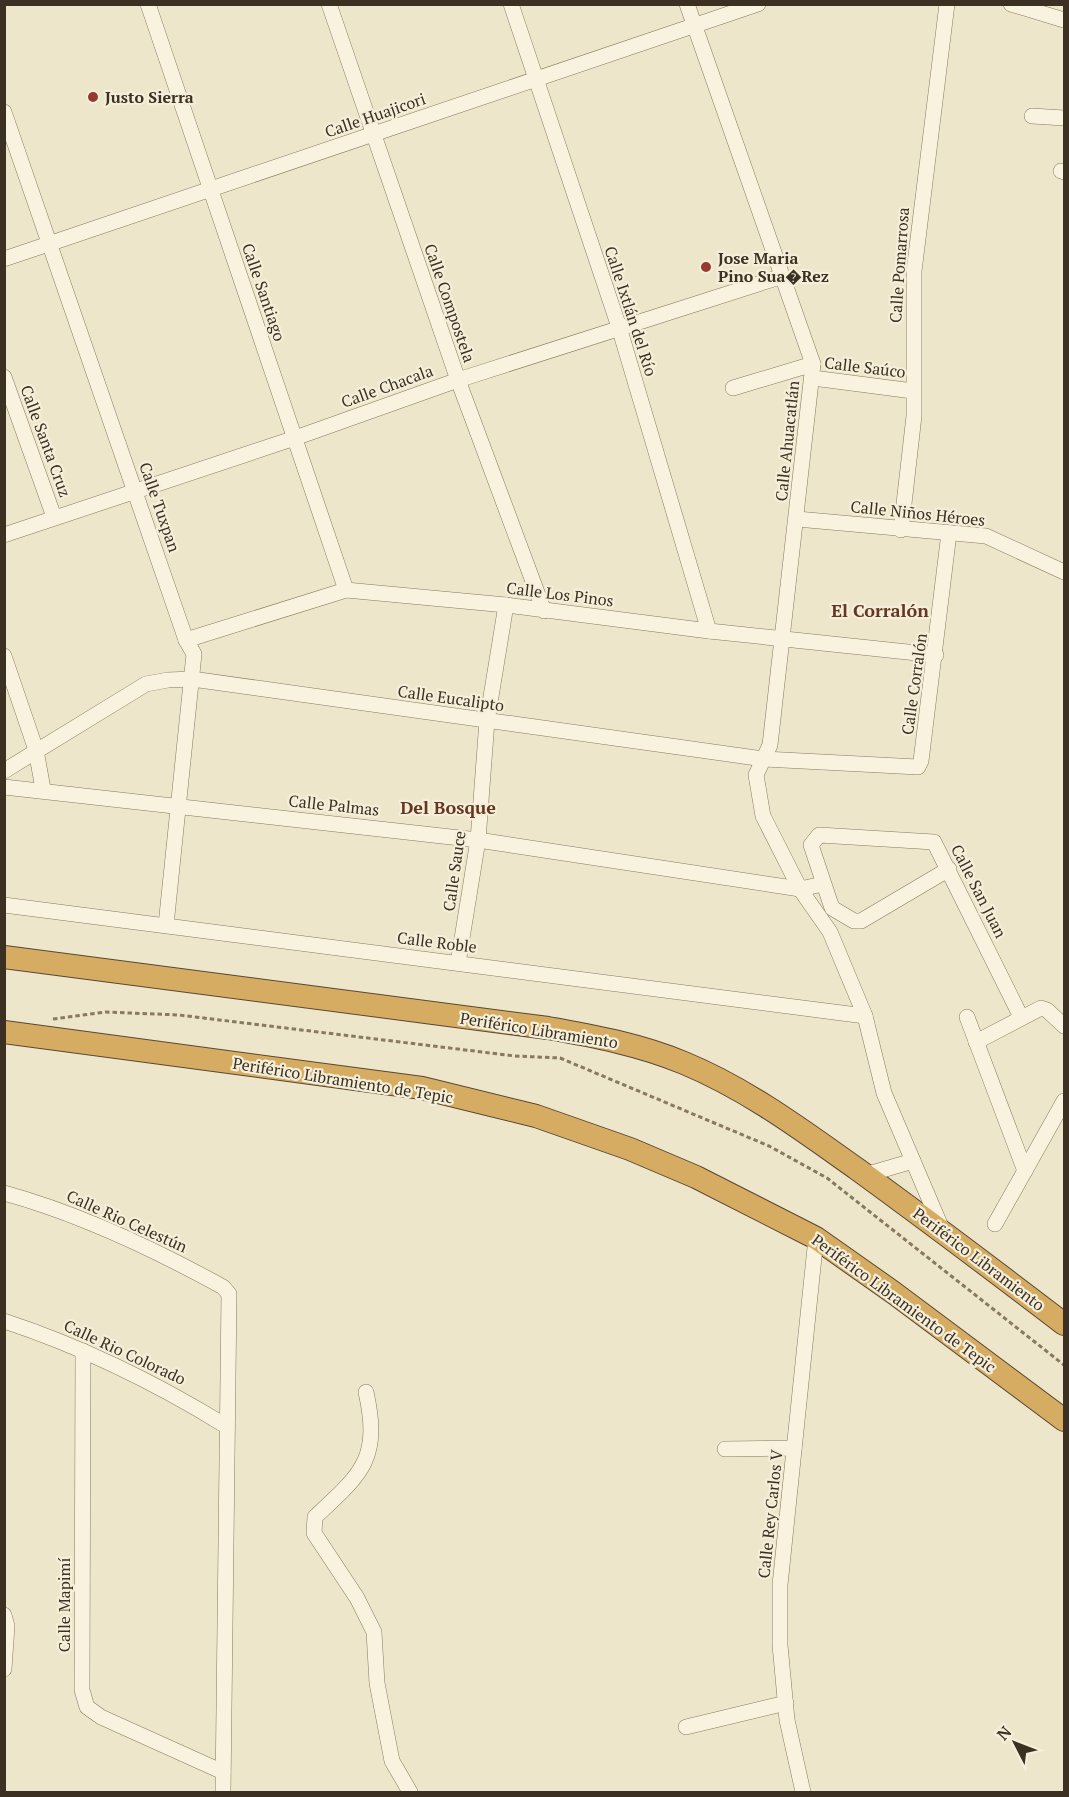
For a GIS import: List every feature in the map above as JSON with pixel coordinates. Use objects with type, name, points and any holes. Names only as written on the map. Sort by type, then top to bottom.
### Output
[{"type":"highway","name":"Periférico Libramiento","points":[[4,957],[548,1028],[603,1038],[682,1062],[716,1077],[779,1114],[943,1232],[1065,1324]]},
{"type":"highway","name":"Periférico Libramiento de Tepic","points":[[4,1032],[422,1088],[536,1116],[630,1149],[685,1172],[816,1238],[1065,1420]]},
{"type":"street","name":"Calle Santiago","points":[[148,4],[346,590]]},
{"type":"street","name":"Calle Compostela","points":[[329,4],[458,380],[544,611]]},
{"type":"street","name":"Calle Ixtlán del Río","points":[[510,4],[537,79],[618,327],[709,631]]},
{"type":"street","name":"Calle Ahuacatlán","points":[[687,4],[783,276],[813,371],[770,745],[756,775],[763,816],[800,889],[830,932],[865,1016],[884,1093],[943,1232]]},
{"type":"street","name":"Calle Huajicori","points":[[4,259],[758,4]]},
{"type":"street","name":"Calle Pomarrosa","points":[[901,530],[914,416],[914,271],[947,4]]},
{"type":"street","points":[[1011,4],[1065,20]]},
{"type":"street","name":"Calle Tuxpan","points":[[4,112],[186,640],[194,654],[166,925]]},
{"type":"street","points":[[1032,116],[1065,118]]},
{"type":"street","name":"Calle Chacala","points":[[4,534],[295,438],[458,380],[618,327],[783,276]]},
{"type":"street","name":"Calle Saúco","points":[[813,371],[913,391]]},
{"type":"street","points":[[733,388],[813,371]]},
{"type":"street","name":"Calle Santa Cruz","points":[[4,377],[54,517]]},
{"type":"street","name":"Calle Niños Héroes","points":[[797,519],[986,536],[1065,572]]},
{"type":"street","name":"Calle Corralón","points":[[918,767],[921,761],[936,655],[950,534]]},
{"type":"street","name":"Calle Los Pinos","points":[[186,640],[346,590],[506,605],[709,631],[782,636],[936,655]]},
{"type":"street","name":"Calle Sauce","points":[[458,963],[478,840],[488,721],[506,605]]},
{"type":"street","points":[[4,656],[36,750],[43,789]]},
{"type":"street","name":"Calle Eucalipto","points":[[4,771],[146,684],[192,679],[764,759],[918,767]]},
{"type":"street","name":"Calle Palmas","points":[[4,787],[43,789],[478,840],[800,889]]},
{"type":"street","name":"Calle San Juan","points":[[823,884],[811,845],[819,835],[934,842],[1021,1017]]},
{"type":"street","points":[[800,889],[823,884],[835,912],[854,921],[861,921],[949,869]]},
{"type":"street","name":"Calle Roble","points":[[4,905],[865,1016]]},
{"type":"street","points":[[976,1042],[1041,1008],[1047,1010],[1065,1026]]},
{"type":"street","points":[[967,1017],[1025,1171]]},
{"type":"street","points":[[995,1224],[1065,1101]]},
{"type":"street","points":[[865,1175],[913,1161]]},
{"type":"street","name":"Calle Rio Celestún","points":[[4,1193],[65,1213],[155,1251],[223,1287],[229,1294],[226,1426]]},
{"type":"street","name":"Calle Rey Carlos V","points":[[803,1792],[786,1702],[780,1646],[780,1585],[816,1238]]},
{"type":"street","name":"Calle Rio Colorado","points":[[4,1321],[83,1351],[177,1395],[226,1426]]},
{"type":"street","name":"Calle Mapimí","points":[[83,1351],[82,1690],[87,1707],[101,1718],[223,1772]]},
{"type":"street","points":[[366,1392],[370,1409],[370,1451],[357,1478],[315,1517],[314,1533],[357,1598],[374,1632],[377,1683],[392,1761],[410,1792]]},
{"type":"street","points":[[223,1792],[226,1426]]},
{"type":"street","points":[[725,1449],[794,1448]]},
{"type":"street","points":[[4,1615],[7,1626],[4,1669]]},
{"type":"street","points":[[686,1726],[786,1702]]},
{"type":"place","name":"Justo Sierra","points":[[93,97]]},
{"type":"place","name":"Jose Maria Pino Sua�Rez","points":[[706,267]]},
{"type":"district","name":"El Corralón","points":[[880,610]]},
{"type":"district","name":"Del Bosque","points":[[448,807]]}]
